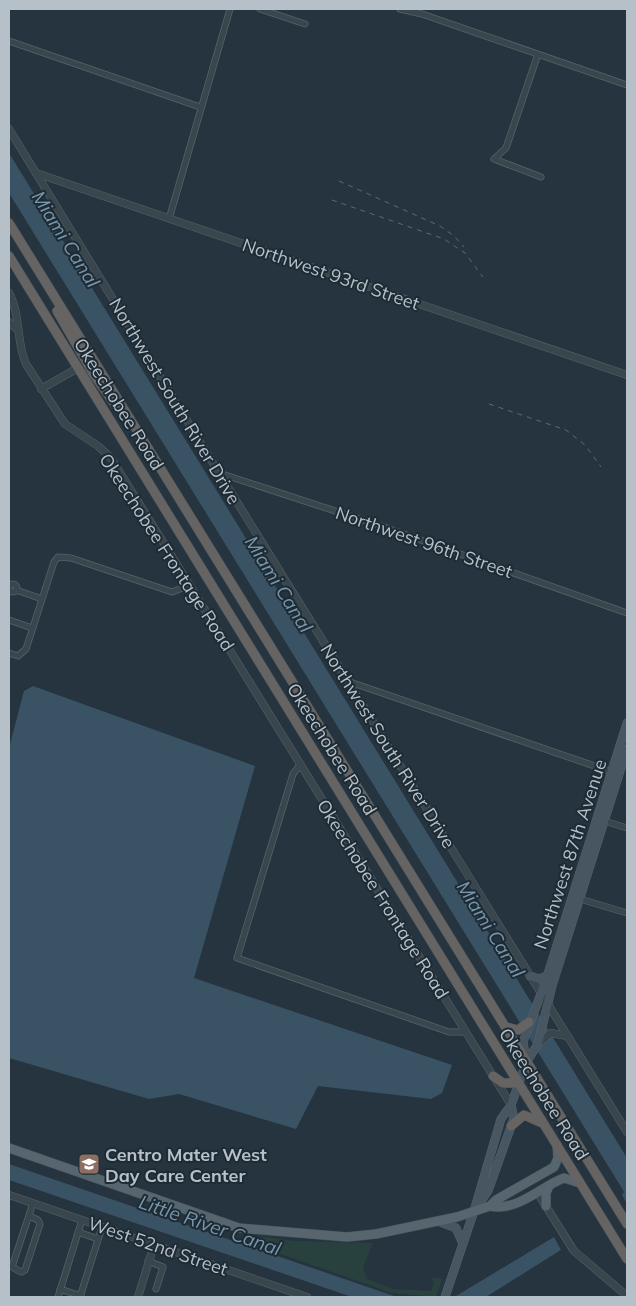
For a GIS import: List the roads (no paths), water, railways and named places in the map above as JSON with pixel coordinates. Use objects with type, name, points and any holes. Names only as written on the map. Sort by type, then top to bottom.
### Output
[{"type":"highway","name":"Okeechobee Road","points":[[9,223],[627,1224]]},
{"type":"highway","name":"Okeechobee Road","points":[[9,256],[627,1259]]},
{"type":"highway","points":[[29,257],[94,375],[151,454]]},
{"type":"highway","points":[[78,349],[81,359],[78,368],[89,370],[94,375]]},
{"type":"highway","points":[[506,1026],[523,1032],[529,1022]]},
{"type":"highway","points":[[493,1076],[503,1083],[519,1083]]},
{"type":"highway","points":[[511,1126],[524,1115],[544,1124]]},
{"type":"main road","name":"Northwest 87th Avenue","points":[[536,1048],[547,1004],[580,899],[612,772],[627,723]]},
{"type":"main road","name":"Northwest 87th Avenue","points":[[529,1022],[548,975],[627,749]]},
{"type":"main road","points":[[530,976],[539,978],[548,975]]},
{"type":"main road","points":[[523,1032],[527,1061]]},
{"type":"main road","points":[[445,1297],[474,1211],[501,1119],[511,1105],[527,1061],[536,1048]]},
{"type":"main road","points":[[474,1211],[490,1186],[514,1118],[511,1105]]},
{"type":"main road","points":[[490,1206],[554,1167],[558,1158],[556,1144]]},
{"type":"main road","points":[[9,1148],[238,1228],[347,1237],[376,1234],[438,1221],[490,1206],[506,1206],[564,1178],[580,1183]]},
{"type":"main road","points":[[492,1148],[496,1158],[493,1176]]},
{"type":"main road","points":[[546,1206],[546,1193],[549,1185]]},
{"type":"main road","points":[[490,1186],[493,1194],[504,1196]]},
{"type":"main road","points":[[518,1188],[537,1192]]},
{"type":"main road","points":[[438,1221],[456,1228],[463,1244]]},
{"type":"street","points":[[169,218],[193,144],[200,106],[230,9]]},
{"type":"street","points":[[260,9],[305,24]]},
{"type":"street","points":[[400,9],[413,14],[421,11],[627,85]]},
{"type":"street","points":[[9,41],[200,106]]},
{"type":"street","points":[[538,54],[506,148],[494,159],[540,177]]},
{"type":"street","name":"Northwest South River Drive","points":[[9,129],[219,473],[627,1132]]},
{"type":"street","name":"Northwest 93rd Street","points":[[36,173],[627,375]]},
{"type":"street","name":"Okeechobee Frontage Road","points":[[9,293],[14,305],[22,354],[42,389],[65,424],[98,446],[110,458],[511,1105]]},
{"type":"street","points":[[9,316],[14,305]]},
{"type":"street","points":[[9,322],[19,330]]},
{"type":"street","points":[[42,389],[78,368]]},
{"type":"street","name":"Northwest 96th Street","points":[[219,473],[380,526],[627,613]]},
{"type":"street","points":[[9,653],[20,655],[26,649],[54,562],[58,556],[71,558],[172,592],[178,592],[190,585]]},
{"type":"street","points":[[9,586],[11,592],[16,590],[42,599]]},
{"type":"street","points":[[9,620],[32,628]]},
{"type":"street","points":[[350,682],[612,772]]},
{"type":"street","name":"Okeechobee Frontage Road","points":[[300,765],[293,774],[237,958],[445,1031],[465,1032]]},
{"type":"street","points":[[601,820],[627,828]]},
{"type":"street","points":[[580,899],[627,913]]},
{"type":"street","points":[[536,1048],[551,1032],[558,1032],[567,1036]]},
{"type":"street","points":[[537,1192],[574,1251],[627,1296]]},
{"type":"street","name":"West 52nd Street","points":[[9,1195],[307,1297]]},
{"type":"street","points":[[29,1216],[38,1220],[40,1224],[25,1270],[21,1272],[12,1267],[33,1203]]},
{"type":"street","points":[[58,1297],[82,1220]]},
{"type":"street","points":[[60,1289],[81,1297],[102,1227]]},
{"type":"street","points":[[78,1232],[98,1239]]},
{"type":"street","points":[[138,1297],[154,1244]]},
{"type":"street","points":[[148,1262],[163,1267],[156,1289]]},
{"type":"water","points":[[9,153],[627,1158],[627,1204],[622,1195],[624,1192],[618,1182],[9,193]]},
{"type":"water","points":[[33,686],[255,766],[194,978],[452,1065],[442,1093],[431,1099],[318,1086],[296,1129],[179,1094],[149,1099],[9,1058],[9,748],[24,691]]},
{"type":"water","points":[[9,1164],[397,1297],[352,1297],[9,1180]]},
{"type":"water","points":[[554,1237],[561,1250],[489,1295],[485,1297],[456,1296]]},
{"type":"railway","points":[[339,181],[440,226],[454,236],[464,247]]},
{"type":"railway","points":[[332,200],[444,239],[465,253],[483,277]]},
{"type":"railway","points":[[489,404],[566,430],[585,445],[601,467]]},
{"type":"place","name":"Centro Mater West Day Care Center","points":[[89,1164]]},
{"type":"water label","name":"Miami Canal","points":[[66,239]]},
{"type":"water label","name":"Miami Canal","points":[[279,584]]},
{"type":"water label","name":"Miami Canal","points":[[491,929]]},
{"type":"water label","name":"Little River Canal","points":[[210,1225]]}]
